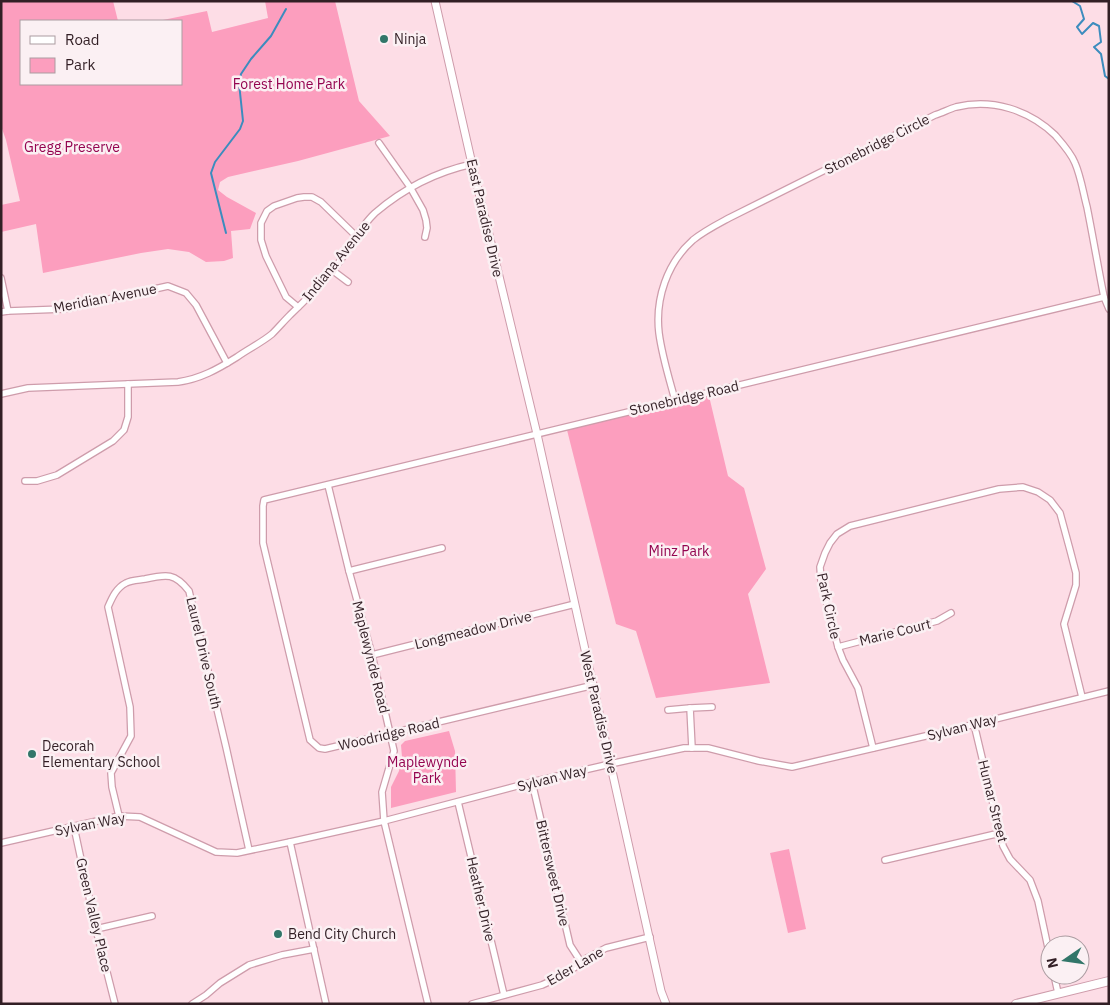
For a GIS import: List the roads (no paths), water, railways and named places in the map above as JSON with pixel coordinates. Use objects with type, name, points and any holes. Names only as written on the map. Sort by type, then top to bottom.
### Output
[{"type":"main road","points":[[1016,1004],[1109,981]]},
{"type":"street","name":"East Paradise Drive","points":[[435,1],[537,434]]},
{"type":"street","name":"Stonebridge Circle","points":[[674,400],[659,336],[659,305],[662,289],[670,269],[693,240],[728,219],[935,116],[956,108],[991,104],[1015,109],[1046,127],[1062,143],[1074,161],[1082,185],[1104,297],[1109,309]]},
{"type":"street","points":[[379,143],[423,210],[427,228],[425,237]]},
{"type":"street","name":"Indiana Avenue","points":[[1,394],[28,388],[178,382],[204,376],[271,335],[315,290],[374,214],[410,188],[429,178],[472,164]]},
{"type":"street","points":[[298,307],[286,297],[266,256],[261,240],[261,223],[267,211],[274,206],[297,198],[312,197],[320,202],[356,236]]},
{"type":"street","points":[[332,270],[348,282]]},
{"type":"street","points":[[1,278],[8,311]]},
{"type":"street","name":"Meridian Avenue","points":[[1,312],[64,309],[168,286],[186,293],[196,305],[227,363]]},
{"type":"street","name":"Stonebridge Road","points":[[264,500],[1104,297]]},
{"type":"street","points":[[25,481],[37,481],[57,475],[113,441],[124,430],[128,417],[128,384]]},
{"type":"street","name":"West Paradise Drive","points":[[537,434],[661,991],[666,1004]]},
{"type":"street","name":"Maplewynde Road","points":[[328,485],[372,655],[394,751],[382,792],[384,821],[428,1004]]},
{"type":"street","name":"Park Circle","points":[[874,748],[858,688],[838,647],[821,581],[820,567],[824,553],[837,534],[850,526],[999,489],[1023,486],[1038,492],[1050,500],[1060,513],[1076,572],[1076,585],[1064,624],[1082,697]]},
{"type":"street","name":"Woodridge Road","points":[[264,500],[263,543],[310,740],[318,748],[325,749],[594,685]]},
{"type":"street","points":[[349,571],[442,548]]},
{"type":"street","name":"Laurel Drive South","points":[[119,816],[110,773],[131,736],[130,707],[108,607],[115,592],[126,583],[163,575],[173,577],[181,581],[189,591],[249,850]]},
{"type":"street","name":"Longmeadow Drive","points":[[372,655],[575,604]]},
{"type":"street","name":"Marie Court","points":[[838,647],[937,621],[951,613]]},
{"type":"street","name":"Sylvan Way","points":[[1,843],[119,816],[140,816],[216,852],[238,852],[384,821],[532,782],[684,748],[708,748],[792,767],[1109,691]]},
{"type":"street","points":[[690,708],[692,748]]},
{"type":"street","points":[[668,710],[712,708]]},
{"type":"street","name":"Humar Street","points":[[974,724],[1006,852],[1010,859],[1030,880],[1038,901],[1045,935]]},
{"type":"street","name":"Bittersweet Drive","points":[[532,782],[570,945],[581,962]]},
{"type":"street","name":"Heather Drive","points":[[458,802],[504,995]]},
{"type":"street","name":"Green Valley Place","points":[[74,827],[115,1004]]},
{"type":"street","points":[[885,860],[1000,833]]},
{"type":"street","points":[[290,842],[326,1004]]},
{"type":"street","points":[[96,928],[152,916]]},
{"type":"street","name":"Eder Lane","points":[[472,1004],[542,986],[566,974],[581,962],[606,948],[650,937]]},
{"type":"street","points":[[192,1004],[220,983],[249,965],[282,955],[314,949]]},
{"type":"street","points":[[1056,985],[1058,993]]},
{"type":"street","name":"West Paradise Drive","points":[[660,1004],[661,991]]},
{"type":"waterway","points":[[1072,1],[1080,6],[1084,19],[1077,27],[1082,34],[1093,23],[1099,26],[1101,42],[1094,47],[1101,54],[1105,76],[1109,79]]},
{"type":"waterway","points":[[226,233],[211,173],[215,162],[240,129],[243,121],[239,83],[241,74],[271,36],[286,9]]},
{"type":"place","name":"Ninja","points":[[384,39]]},
{"type":"place","name":"Decorah Elementary School","points":[[32,754]]},
{"type":"place","name":"Bend City Church","points":[[278,934]]},
{"type":"park label","name":"Forest Home Park","points":[[289,84]]},
{"type":"park label","name":"Gregg Preserve","points":[[72,147]]},
{"type":"park label","name":"Minz Park","points":[[679,551]]},
{"type":"park label","name":"Maplewynde Park","points":[[427,770]]}]
